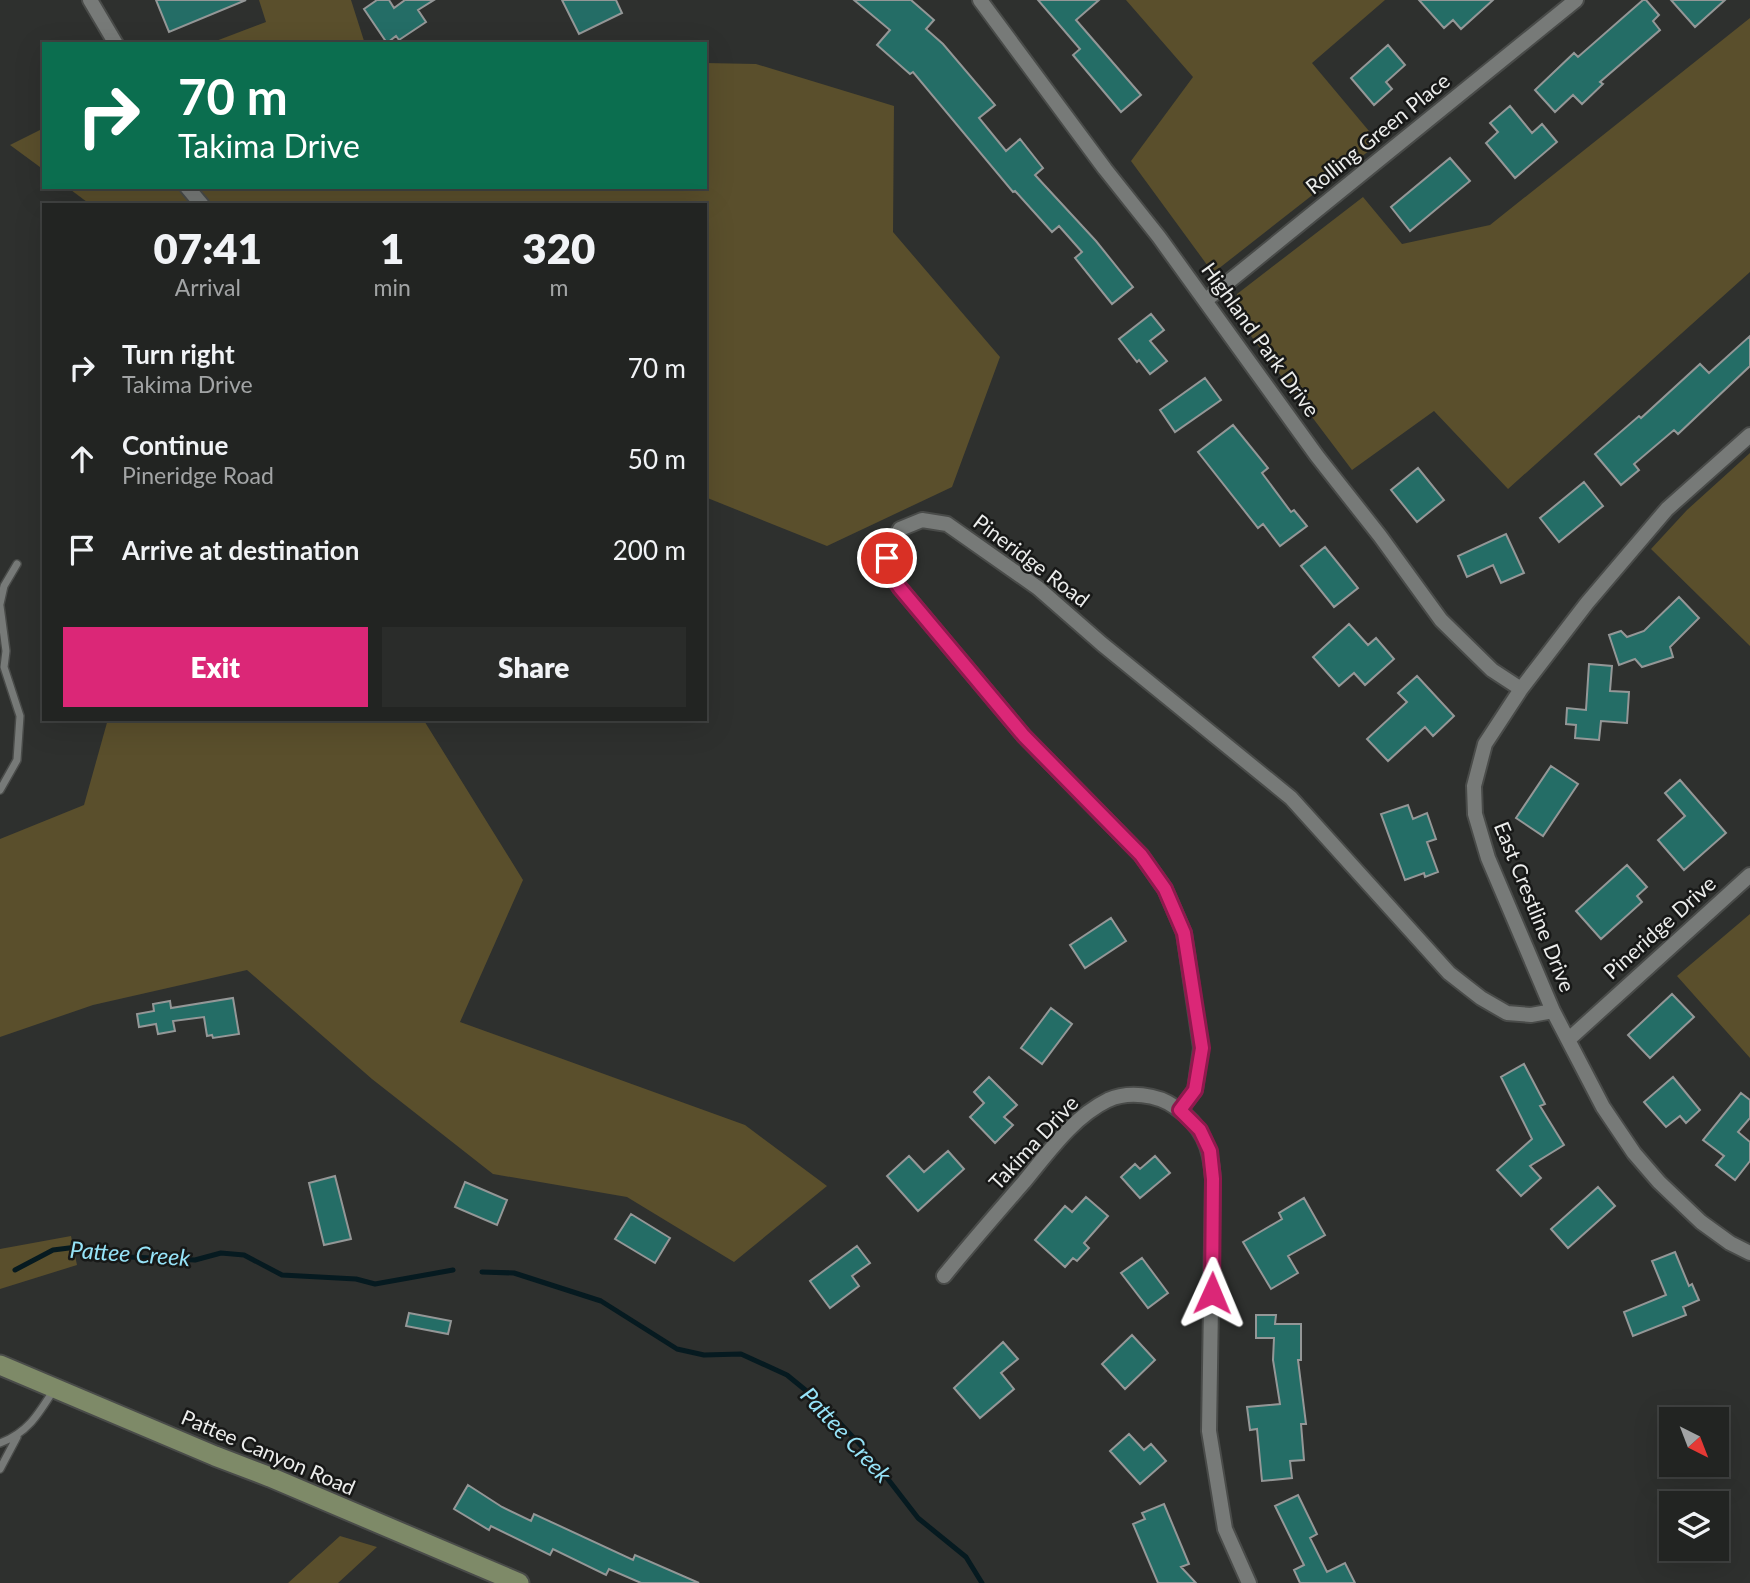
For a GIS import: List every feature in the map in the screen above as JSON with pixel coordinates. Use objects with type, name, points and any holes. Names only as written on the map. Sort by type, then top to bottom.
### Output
[{"type":"street","points":[[90,0],[115,42]]},
{"type":"street","name":"Highland Park Drive","points":[[980,0],[1206,300],[1317,456],[1441,620],[1492,670],[1521,689]]},
{"type":"street","name":"Rolling Green Place","points":[[1206,300],[1576,0]]},
{"type":"street","points":[[189,189],[200,203]]},
{"type":"street","name":"East Crestline Drive","points":[[1750,435],[1667,509],[1587,603],[1521,689],[1485,744],[1474,786],[1475,814],[1488,858],[1553,1011],[1603,1107],[1634,1153],[1659,1182],[1701,1222],[1730,1243],[1750,1253]]},
{"type":"street","name":"Pineridge Road","points":[[1180,1110],[1195,1090],[1202,1048],[1184,933],[1165,889],[1141,855],[1024,736],[892,576],[887,558],[900,529],[922,520],[947,524],[1038,588],[1102,644],[1291,798],[1449,973],[1481,998],[1507,1013],[1531,1015],[1553,1011]]},
{"type":"street","name":"Pineridge Drive","points":[[1568,1041],[1750,875]]},
{"type":"street","name":"Takima Drive","points":[[944,1276],[1057,1142],[1090,1112],[1112,1099],[1127,1095],[1160,1099],[1180,1110],[1200,1130],[1210,1151],[1213,1208],[1209,1431],[1225,1529],[1249,1583]]},
{"type":"street","name":"Pattee Canyon Road","points":[[0,1365],[519,1583]]},
{"type":"lane","points":[[0,790],[17,760],[20,716],[2,665],[6,651],[0,605],[4,586],[17,564]]},
{"type":"lane","points":[[0,1469],[18,1436],[55,1387]]},
{"type":"lane","points":[[0,1443],[18,1436]]},
{"type":"shaded area","points":[[259,0],[351,0],[364,42],[213,42],[266,22]]},
{"type":"shaded area","points":[[1126,0],[1385,0],[1312,63],[1379,143],[1213,273],[1131,161],[1193,77]]},
{"type":"shaded area","points":[[1750,18],[1750,272],[1508,489],[1434,411],[1352,470],[1245,328],[1235,311],[1237,294],[1363,197],[1402,244],[1490,225]]},
{"type":"shaded area","points":[[707,63],[756,64],[894,106],[893,232],[1000,357],[952,487],[827,546],[707,498],[707,203],[88,203],[70,189],[707,189]]},
{"type":"shaded area","points":[[42,129],[42,169],[10,145]]},
{"type":"shaded area","points":[[1750,453],[1750,646],[1651,549],[1687,510]]},
{"type":"shaded area","points":[[107,721],[424,721],[523,880],[460,1022],[745,1125],[827,1186],[734,1262],[627,1197],[493,1174],[372,1079],[247,970],[93,1005],[0,1037],[0,839],[84,805]]},
{"type":"shaded area","points":[[1750,914],[1750,1058],[1677,976]]},
{"type":"shaded area","points":[[71,1236],[77,1265],[0,1289],[0,1249]]},
{"type":"shaded area","points":[[340,1536],[377,1547],[338,1583],[288,1583]]},
{"type":"building","points":[[156,0],[246,0],[169,32]]},
{"type":"building","points":[[377,0],[389,0],[394,8],[405,0],[434,0],[418,10],[426,22],[399,40],[396,36],[388,42],[364,9]]},
{"type":"building","points":[[562,0],[616,0],[622,13],[579,34]]},
{"type":"building","points":[[854,0],[911,0],[934,20],[926,29],[943,44],[995,105],[979,118],[1006,151],[1020,139],[1043,168],[1035,175],[1096,241],[1133,287],[1112,304],[1075,258],[1082,252],[1059,226],[1052,232],[1015,191],[1013,192],[913,72],[910,74],[877,45],[890,30]]},
{"type":"building","points":[[1038,0],[1099,0],[1076,20],[1141,95],[1121,112],[1073,55],[1080,49]]},
{"type":"building","points":[[1419,0],[1493,0],[1461,29],[1453,20],[1444,28]]},
{"type":"building","points":[[1643,0],[1659,15],[1653,21],[1660,30],[1600,82],[1603,84],[1582,104],[1573,95],[1555,112],[1535,90],[1574,53],[1578,57]]},
{"type":"building","points":[[1671,0],[1725,0],[1695,27]]},
{"type":"building","points":[[1388,45],[1405,65],[1386,82],[1392,89],[1374,105],[1351,78]]},
{"type":"building","points":[[1510,106],[1532,133],[1542,124],[1557,142],[1515,178],[1486,143],[1498,132],[1490,123]]},
{"type":"building","points":[[1450,158],[1470,181],[1410,231],[1391,207]]},
{"type":"building","points":[[1151,314],[1164,330],[1150,341],[1167,361],[1150,374],[1119,339]]},
{"type":"building","points":[[1750,336],[1750,366],[1678,434],[1674,430],[1634,464],[1639,470],[1621,485],[1595,454],[1639,416],[1641,418],[1700,364],[1709,373]]},
{"type":"building","points":[[1205,378],[1221,400],[1175,432],[1160,410]]},
{"type":"building","points":[[1233,425],[1268,468],[1262,473],[1291,512],[1294,510],[1307,526],[1280,546],[1263,524],[1258,528],[1198,452]]},
{"type":"building","points":[[1418,468],[1444,500],[1417,522],[1391,490]]},
{"type":"building","points":[[1584,482],[1603,506],[1559,542],[1540,518]]},
{"type":"building","points":[[1506,534],[1524,573],[1501,583],[1493,565],[1467,577],[1458,556]]},
{"type":"building","points":[[1325,547],[1358,588],[1334,607],[1301,566]]},
{"type":"building","points":[[1679,597],[1699,618],[1670,647],[1673,657],[1642,667],[1635,659],[1619,665],[1609,635],[1621,631],[1627,637],[1644,631]]},
{"type":"building","points":[[1349,624],[1368,645],[1376,638],[1394,659],[1365,685],[1354,673],[1339,686],[1313,657]]},
{"type":"building","points":[[1589,664],[1612,666],[1610,691],[1629,692],[1627,723],[1601,721],[1599,740],[1575,738],[1576,725],[1566,724],[1567,708],[1586,710]]},
{"type":"building","points":[[1417,676],[1454,716],[1433,736],[1425,727],[1388,761],[1367,739],[1407,702],[1398,693]]},
{"type":"building","points":[[1551,766],[1578,784],[1543,836],[1516,818]]},
{"type":"building","points":[[1680,780],[1726,833],[1684,870],[1658,840],[1685,816],[1665,793]]},
{"type":"building","points":[[1408,805],[1413,819],[1427,813],[1436,839],[1427,842],[1438,872],[1425,877],[1424,873],[1405,880],[1381,814]]},
{"type":"building","points":[[1627,865],[1647,887],[1637,896],[1642,902],[1601,939],[1576,911]]},
{"type":"building","points":[[1111,918],[1126,941],[1085,968],[1070,945]]},
{"type":"building","points":[[1672,994],[1694,1017],[1650,1058],[1628,1035]]},
{"type":"building","points":[[233,998],[239,1034],[213,1038],[212,1035],[207,1036],[204,1017],[173,1021],[175,1031],[158,1034],[156,1024],[139,1027],[137,1014],[154,1011],[153,1004],[170,1001],[171,1008]]},
{"type":"building","points":[[1051,1008],[1072,1024],[1042,1064],[1021,1048]]},
{"type":"building","points":[[1524,1064],[1545,1104],[1540,1106],[1564,1145],[1530,1166],[1541,1178],[1521,1196],[1497,1170],[1532,1139],[1501,1077]]},
{"type":"building","points":[[989,1077],[1017,1105],[1004,1117],[1013,1125],[995,1143],[970,1117],[984,1103],[974,1092]]},
{"type":"building","points":[[1673,1077],[1700,1110],[1686,1123],[1680,1116],[1666,1127],[1644,1102]]},
{"type":"building","points":[[1741,1093],[1750,1100],[1750,1118],[1738,1132],[1750,1142],[1750,1161],[1735,1180],[1716,1165],[1724,1156],[1703,1140]]},
{"type":"building","points":[[948,1151],[964,1169],[918,1211],[887,1176],[909,1156],[924,1172]]},
{"type":"building","points":[[1155,1156],[1170,1173],[1140,1198],[1121,1177],[1135,1164],[1140,1169]]},
{"type":"building","points":[[335,1176],[351,1239],[324,1245],[309,1183]]},
{"type":"building","points":[[465,1182],[507,1200],[497,1225],[455,1207]]},
{"type":"building","points":[[1598,1187],[1615,1206],[1568,1248],[1551,1229]]},
{"type":"building","points":[[1086,1197],[1108,1216],[1084,1243],[1089,1248],[1077,1261],[1073,1258],[1065,1267],[1035,1240],[1065,1206],[1072,1212]]},
{"type":"building","points":[[1304,1198],[1325,1235],[1288,1256],[1298,1273],[1271,1289],[1243,1242],[1282,1219],[1279,1213]]},
{"type":"building","points":[[631,1214],[670,1238],[655,1263],[615,1239]]},
{"type":"building","points":[[857,1246],[870,1263],[852,1276],[859,1286],[830,1308],[810,1281]]},
{"type":"building","points":[[1675,1252],[1689,1286],[1692,1284],[1699,1300],[1683,1307],[1686,1315],[1633,1336],[1624,1312],[1666,1295],[1652,1261]]},
{"type":"building","points":[[1142,1258],[1168,1293],[1148,1308],[1121,1273]]},
{"type":"building","points":[[409,1313],[451,1321],[448,1334],[406,1326]]},
{"type":"building","points":[[1256,1315],[1276,1315],[1275,1324],[1301,1324],[1301,1360],[1298,1360],[1306,1424],[1301,1424],[1304,1460],[1290,1461],[1292,1478],[1262,1481],[1257,1429],[1250,1430],[1247,1407],[1280,1404],[1273,1360],[1274,1338],[1256,1338]]},
{"type":"building","points":[[1132,1335],[1155,1360],[1125,1389],[1102,1364]]},
{"type":"building","points":[[1003,1342],[1018,1359],[1001,1373],[1014,1389],[980,1418],[954,1388]]},
{"type":"building","points":[[1129,1434],[1144,1450],[1151,1444],[1166,1461],[1140,1484],[1110,1451]]},
{"type":"building","points":[[468,1485],[502,1507],[531,1521],[534,1514],[633,1560],[635,1555],[699,1583],[641,1583],[609,1569],[606,1575],[553,1549],[550,1555],[491,1526],[489,1530],[454,1509]]},
{"type":"building","points":[[1298,1495],[1317,1534],[1310,1538],[1327,1572],[1345,1563],[1355,1583],[1300,1583],[1294,1570],[1304,1565],[1275,1506]]},
{"type":"building","points":[[1164,1504],[1189,1564],[1181,1567],[1196,1583],[1158,1583],[1133,1524],[1145,1519],[1142,1513]]},
{"type":"waterway","name":"Pattee Creek","points":[[15,1270],[53,1250],[77,1247],[130,1257],[195,1260],[221,1253],[244,1255],[282,1275],[356,1279],[375,1284],[453,1270]]},
{"type":"waterway","name":"Pattee Creek","points":[[482,1272],[514,1273],[601,1301],[677,1349],[704,1355],[741,1354],[787,1375],[820,1402],[867,1452],[918,1518],[966,1557],[982,1583]]},
{"type":"route","points":[[887,558],[892,576],[900,588],[974,677],[1024,736],[1141,855],[1165,889],[1184,933],[1202,1048],[1195,1090],[1180,1110],[1200,1130],[1210,1151],[1213,1179],[1212,1293]]}]
